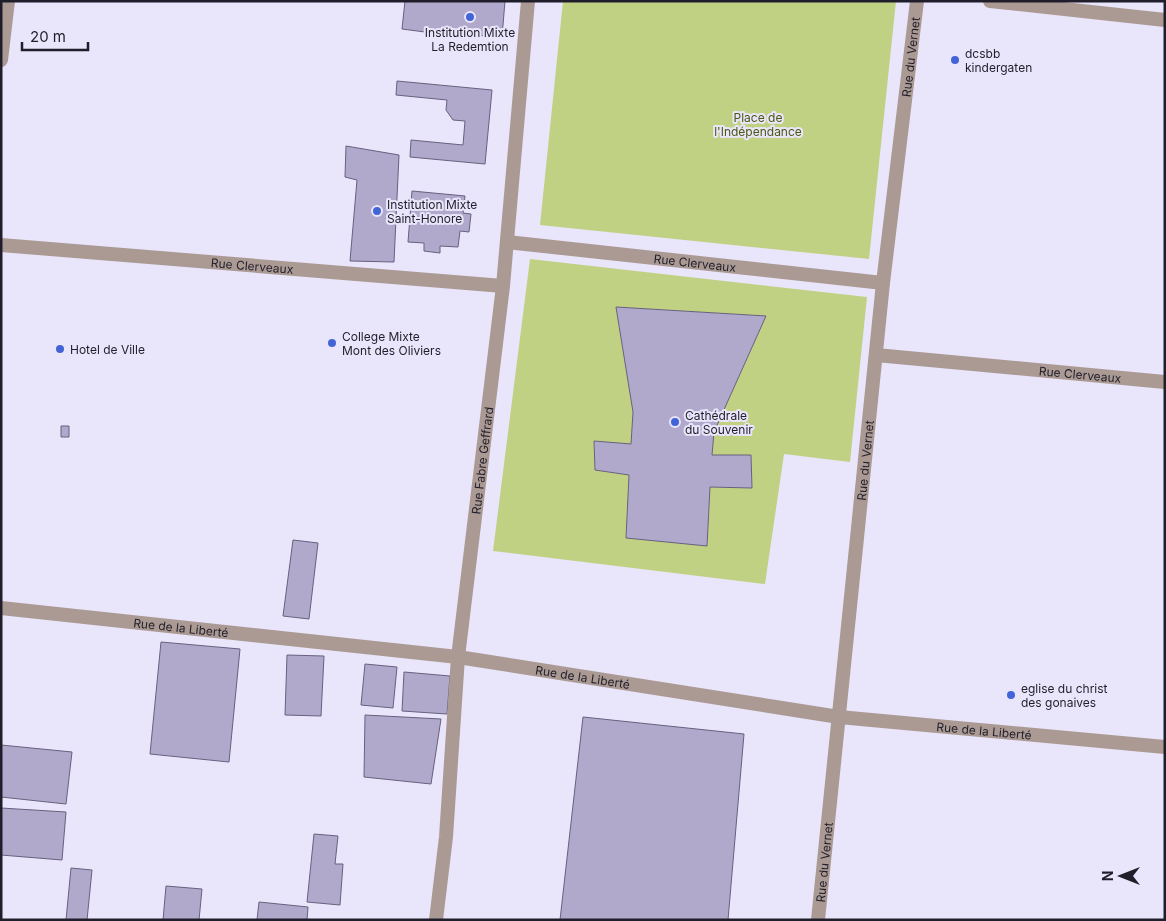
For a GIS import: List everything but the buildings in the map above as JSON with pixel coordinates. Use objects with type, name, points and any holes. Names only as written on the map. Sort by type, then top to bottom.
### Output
[{"type":"street","points":[[1,60],[8,1]]},
{"type":"street","name":"Rue Fabre Geffrard","points":[[436,920],[446,837],[458,657],[503,286],[528,1]]},
{"type":"street","name":"Rue du Vernet","points":[[818,920],[883,283],[917,1]]},
{"type":"street","points":[[990,1],[1165,20]]},
{"type":"street","name":"Rue Clerveaux","points":[[507,242],[883,283]]},
{"type":"street","name":"Rue Clerveaux","points":[[1,245],[503,286]]},
{"type":"street","name":"Rue Clerveaux","points":[[876,355],[1165,382]]},
{"type":"street","name":"Rue de la Liberté","points":[[1,608],[458,657],[839,717],[1165,747]]},
{"type":"green space","name":"Place de l'Indépendance","points":[[563,1],[896,1],[869,259],[540,225]]},
{"type":"green space","points":[[530,259],[867,297],[850,462],[784,454],[765,584],[493,551]],"holes":[[[616,307],[766,316],[714,432],[712,455],[751,455],[752,488],[710,487],[707,545],[626,538],[629,475],[595,470],[594,441],[631,444],[633,412]]]},
{"type":"place","name":"Institution Mixte La Redemtion","points":[[470,17]]},
{"type":"place","name":"dcsbb kindergaten","points":[[955,60]]},
{"type":"place","name":"Institution Mixte Saint-Honore","points":[[377,211]]},
{"type":"place","name":"College Mixte Mont des Oliviers","points":[[332,343]]},
{"type":"place","name":"Hotel de Ville","points":[[60,349]]},
{"type":"place","name":"Cathédrale du Souvenir","points":[[675,422]]},
{"type":"place","name":"eglise du christ des gonaives","points":[[1011,695]]}]
